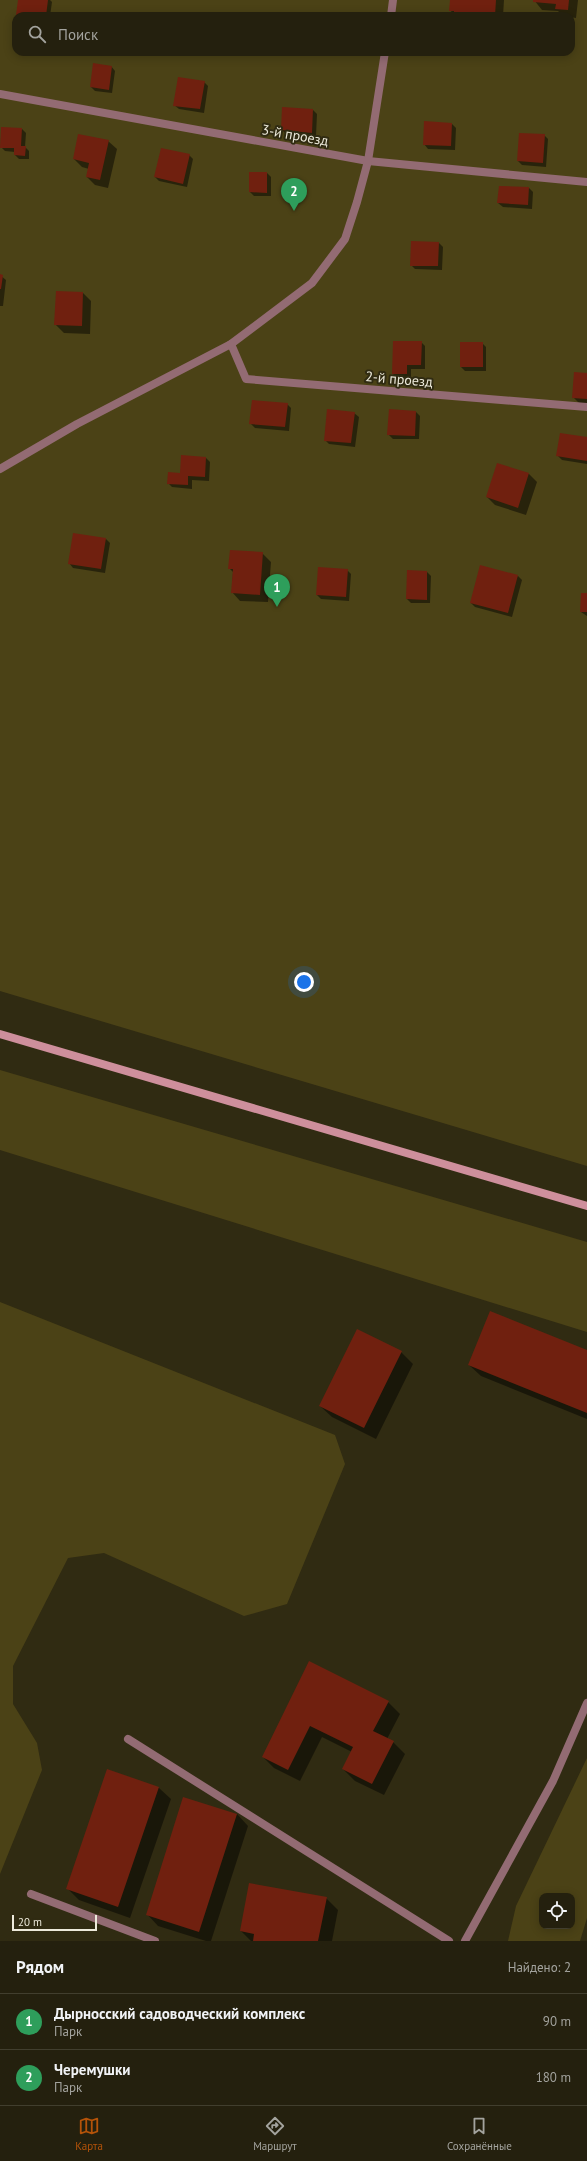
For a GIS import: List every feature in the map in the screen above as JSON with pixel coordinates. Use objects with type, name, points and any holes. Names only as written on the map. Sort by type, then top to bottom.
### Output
[{"type":"main road","points":[[0,1034],[587,1206]]},
{"type":"street","points":[[392,12],[393,0]]},
{"type":"street","points":[[0,469],[77,424],[231,344],[312,283],[345,239],[368,161],[384,56]]},
{"type":"street","name":"3-й проезд","points":[[0,94],[368,161],[587,182]]},
{"type":"street","name":"2-й проезд","points":[[231,344],[246,379],[587,407]]},
{"type":"street","points":[[465,1941],[553,1781],[587,1704]]},
{"type":"street","points":[[128,1739],[449,1941]]},
{"type":"street","points":[[31,1894],[155,1941]]},
{"type":"shaded area","points":[[0,0],[587,0],[587,1166],[0,991]]},
{"type":"shaded area","points":[[0,1070],[587,1242],[587,1332],[0,1150]]},
{"type":"shaded area","points":[[0,1302],[335,1435],[345,1464],[287,1604],[244,1616],[104,1553],[68,1558],[13,1666],[13,1704],[37,1743],[42,1770],[0,1874]]},
{"type":"shaded area","points":[[587,1758],[587,1918],[580,1941],[508,1941],[516,1906]]},
{"type":"building","points":[[18,0],[48,0],[46,12],[16,12]]},
{"type":"building","points":[[450,0],[496,0],[495,12],[449,11]]},
{"type":"building","points":[[533,0],[569,0],[568,10],[555,9],[556,4],[533,2]]},
{"type":"building","points":[[93,63],[112,66],[109,90],[90,87]]},
{"type":"building","points":[[178,77],[205,81],[200,109],[173,106]]},
{"type":"building","points":[[282,107],[313,109],[312,133],[281,130]]},
{"type":"building","points":[[424,121],[452,123],[451,146],[423,145]]},
{"type":"building","points":[[1,127],[22,128],[21,146],[26,146],[25,156],[14,155],[14,148],[0,148]]},
{"type":"building","points":[[519,133],[545,134],[543,163],[517,161]]},
{"type":"building","points":[[78,134],[109,140],[100,180],[86,177],[89,163],[73,159]]},
{"type":"building","points":[[161,148],[190,154],[183,184],[154,177]]},
{"type":"building","points":[[249,172],[267,172],[267,193],[249,192]]},
{"type":"building","points":[[499,186],[529,187],[528,205],[497,203]]},
{"type":"building","points":[[411,241],[439,242],[438,266],[410,266]]},
{"type":"building","points":[[0,274],[3,275],[1,289],[0,289]]},
{"type":"building","points":[[56,291],[83,292],[82,326],[54,325]]},
{"type":"building","points":[[393,341],[422,341],[421,365],[407,365],[407,374],[392,374]]},
{"type":"building","points":[[460,342],[483,342],[483,367],[460,367]]},
{"type":"building","points":[[574,372],[587,373],[587,399],[572,398]]},
{"type":"building","points":[[252,400],[288,403],[285,427],[249,424]]},
{"type":"building","points":[[327,409],[355,412],[351,443],[324,441]]},
{"type":"building","points":[[389,409],[416,411],[415,436],[387,435]]},
{"type":"building","points":[[560,433],[587,437],[587,461],[556,456]]},
{"type":"building","points":[[181,455],[206,457],[205,477],[188,476],[188,485],[167,484],[168,472],[180,473]]},
{"type":"building","points":[[497,463],[529,473],[518,508],[486,497]]},
{"type":"building","points":[[73,533],[106,538],[101,569],[68,564]]},
{"type":"building","points":[[230,550],[263,552],[260,595],[231,593],[233,569],[228,569]]},
{"type":"building","points":[[480,565],[518,575],[508,613],[470,603]]},
{"type":"building","points":[[318,567],[348,569],[346,597],[316,595]]},
{"type":"building","points":[[407,570],[427,571],[427,600],[406,599]]},
{"type":"building","points":[[581,593],[587,593],[587,612],[580,612]]},
{"type":"building","points":[[490,1311],[587,1350],[587,1413],[468,1365]]},
{"type":"building","points":[[357,1329],[402,1351],[364,1428],[319,1406]]},
{"type":"building","points":[[309,1661],[389,1701],[373,1731],[394,1741],[372,1784],[342,1769],[353,1747],[310,1726],[288,1770],[262,1757]]},
{"type":"building","points":[[107,1769],[159,1787],[118,1907],[66,1889]]},
{"type":"building","points":[[183,1797],[237,1814],[199,1932],[146,1915]]},
{"type":"building","points":[[249,1883],[327,1897],[318,1941],[253,1941],[254,1934],[240,1931]]},
{"type":"place","name":"Черемушки","points":[[294,211]]},
{"type":"place","name":"Дырносский садоводческий комплекс","points":[[277,607]]}]
